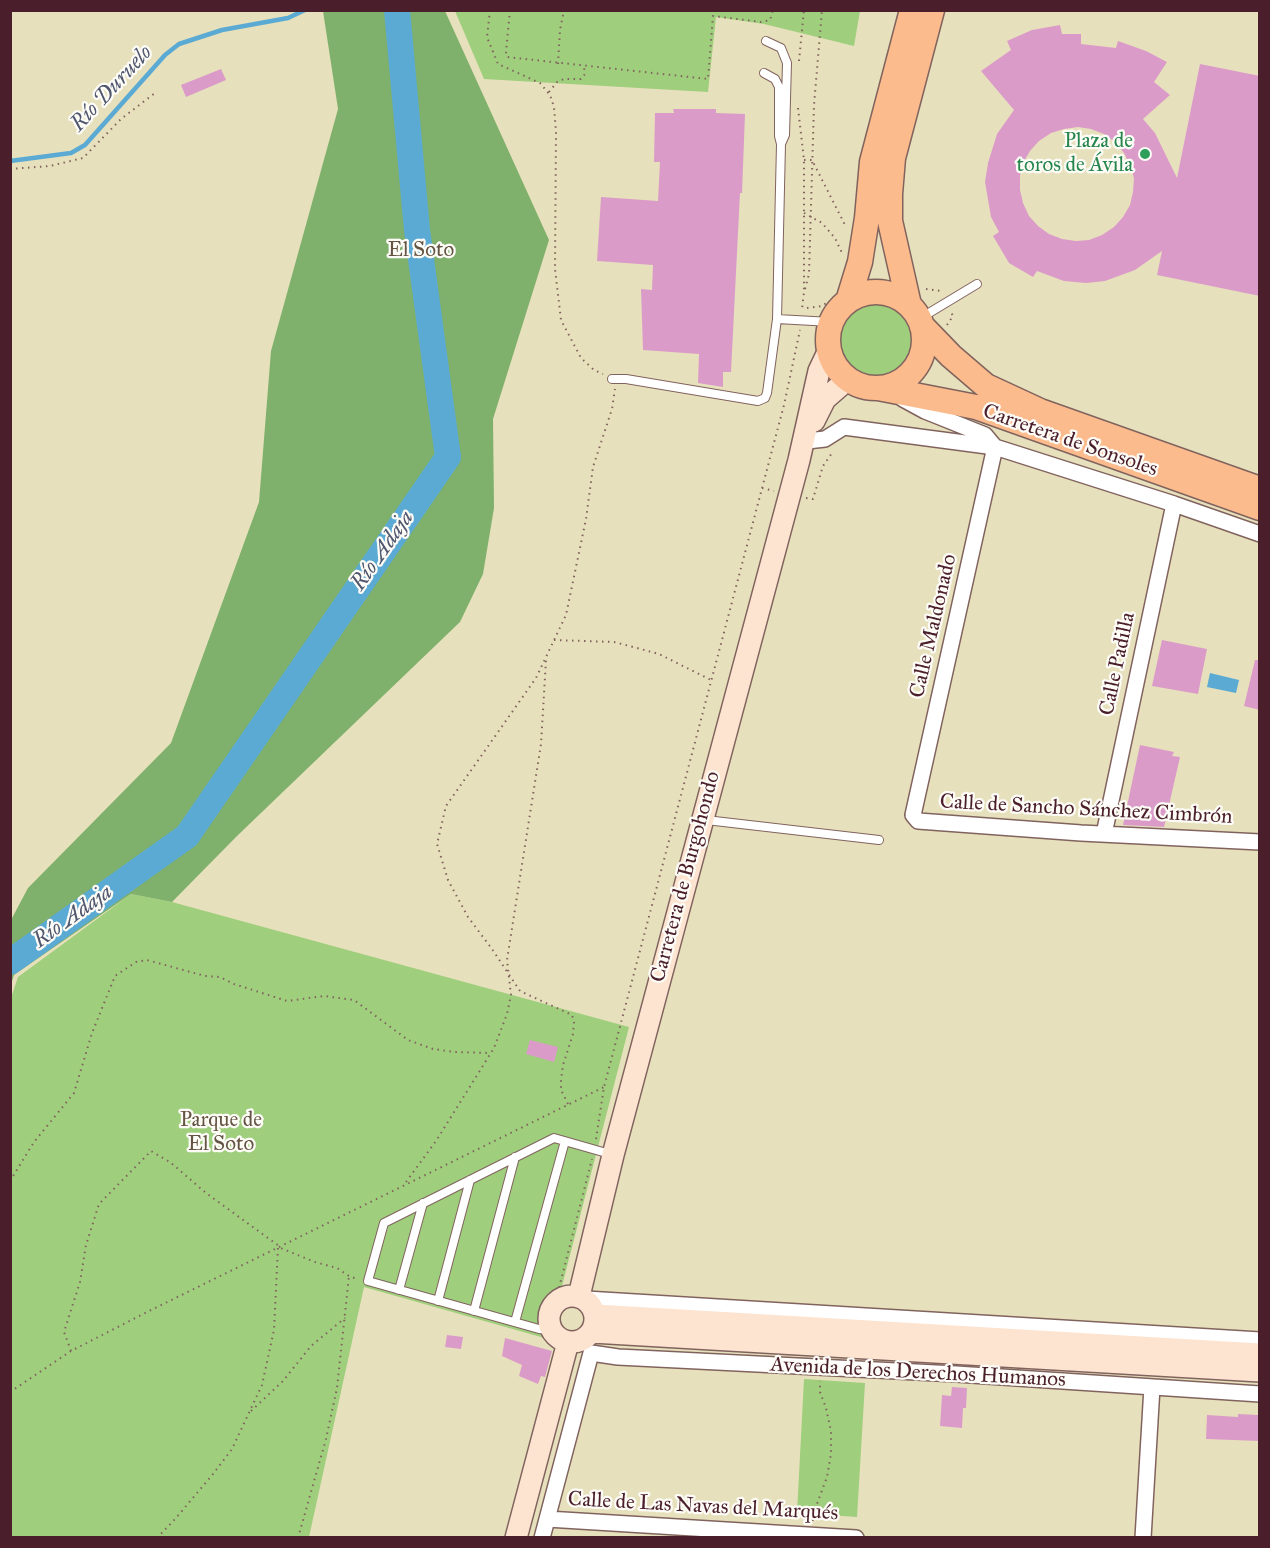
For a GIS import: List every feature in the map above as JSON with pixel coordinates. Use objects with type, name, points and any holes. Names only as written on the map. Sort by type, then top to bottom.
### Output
[{"type":"highway","points":[[848,301],[860,262],[872,162],[912,10]]},
{"type":"highway","points":[[917,308],[895,296],[879,292],[863,294],[848,301],[838,310],[831,322],[828,336],[829,350],[839,371],[862,386],[882,389],[901,381],[913,370],[921,357],[924,341],[917,308],[890,221],[890,194],[893,158],[932,10]]},
{"type":"highway","name":"Carretera de Sonsoles","points":[[917,308],[951,356],[986,386],[1040,411],[1260,489]]},
{"type":"highway","name":"Carretera de Sonsoles","points":[[882,389],[976,407],[1260,508]]},
{"type":"main road","name":"Carretera de Burgohondo","points":[[803,451],[819,371],[829,350]]},
{"type":"main road","name":"Carretera de Burgohondo","points":[[516,1538],[541,1443],[576,1326],[604,1152],[701,820],[789,496],[818,410],[825,399],[848,379]]},
{"type":"main road","name":"Avenida de los Derechos Humanos","points":[[576,1326],[1260,1354]]},
{"type":"main road","name":"Avenida de los Derechos Humanos","points":[[576,1326],[1260,1371]]},
{"type":"street","points":[[882,389],[925,411],[985,435],[995,447]]},
{"type":"street","points":[[803,451],[844,427],[995,447],[1260,534]]},
{"type":"street","name":"Calle Maldonado","points":[[913,814],[995,447]]},
{"type":"street","name":"Calle Padilla","points":[[1104,834],[1174,504]]},
{"type":"street","name":"Calle de Sancho Sánchez Cimbrón","points":[[913,814],[918,821],[1260,842]]},
{"type":"street","points":[[576,1326],[1260,1340]]},
{"type":"street","name":"Avenida de los Derechos Humanos","points":[[576,1326],[618,1357],[823,1367],[1260,1394]]},
{"type":"street","name":"Carretera de Burgohondo","points":[[542,1538],[547,1519],[576,1326]]},
{"type":"street","points":[[1143,1538],[1152,1387]]},
{"type":"street","name":"Calle de Las Navas del Marqués","points":[[547,1519],[856,1538]]},
{"type":"lane","points":[[612,379],[626,379],[758,402],[765,398],[777,319],[782,144],[785,135],[787,63],[781,48],[766,41]]},
{"type":"lane","points":[[764,73],[775,79],[778,87],[778,136],[782,144]]},
{"type":"lane","points":[[917,308],[947,302],[977,284]]},
{"type":"lane","points":[[777,319],[831,322]]},
{"type":"lane","points":[[701,820],[879,840]]},
{"type":"lane","points":[[576,1326],[515,1322],[368,1281],[384,1223],[554,1138],[604,1152]]},
{"type":"lane","points":[[515,1322],[565,1141]]},
{"type":"lane","points":[[474,1311],[515,1157]]},
{"type":"lane","points":[[438,1301],[470,1180]]},
{"type":"lane","points":[[399,1290],[423,1203]]},
{"type":"path","points":[[490,10],[487,37],[498,64],[540,83],[548,93],[554,107],[556,132],[555,269],[561,320],[581,358],[594,370],[612,379],[615,389],[612,409],[593,467],[586,519],[566,615],[536,678],[447,806],[437,844],[448,880],[468,917],[520,991],[572,1016],[573,1034],[563,1065],[561,1080],[561,1090],[568,1104]]},
{"type":"path","points":[[510,10],[507,57],[708,79],[713,16],[761,22],[770,20],[774,10]]},
{"type":"path","points":[[558,64],[564,10]]},
{"type":"path","points":[[798,70],[804,10]]},
{"type":"path","points":[[576,1326],[548,1300],[558,1292],[604,1152],[604,1087],[784,405],[799,335],[804,292],[809,274],[812,160],[822,10]]},
{"type":"path","points":[[548,93],[557,82],[564,79],[581,79],[585,74],[584,67]]},
{"type":"path","points":[[10,169],[50,165],[83,158],[121,119],[155,93]]},
{"type":"path","points":[[797,105],[804,160],[804,292]]},
{"type":"path","points":[[804,160],[812,160]]},
{"type":"path","points":[[812,160],[849,232]]},
{"type":"path","points":[[804,213],[822,223],[835,238],[842,254]]},
{"type":"path","points":[[917,308],[928,291],[941,291],[953,316],[946,326]]},
{"type":"path","points":[[762,488],[789,496],[813,499],[823,466],[832,452]]},
{"type":"path","points":[[554,640],[614,642],[659,654],[712,680]]},
{"type":"path","points":[[405,1184],[436,1141],[491,1053],[507,1014],[511,995],[507,960],[541,744],[546,657]]},
{"type":"path","points":[[10,1181],[34,1142],[74,1094],[92,1033],[115,976],[136,962],[147,960],[205,976],[220,977],[234,984],[287,1001],[324,996],[354,1000],[408,1040],[433,1049],[491,1053]]},
{"type":"path","points":[[10,1392],[71,1351],[604,1087]]},
{"type":"path","points":[[71,1351],[64,1332],[80,1282],[86,1245],[99,1204],[151,1151],[170,1162],[206,1193],[279,1247],[315,1262],[337,1268],[349,1276],[368,1281]]},
{"type":"path","points":[[157,1538],[232,1449],[262,1385],[274,1330],[279,1247]]},
{"type":"path","points":[[298,1538],[326,1438],[337,1388],[349,1276]]},
{"type":"path","points":[[249,1413],[283,1381],[311,1346],[345,1318]]},
{"type":"path","points":[[812,1535],[814,1512],[827,1477],[831,1455],[831,1431],[820,1392],[823,1367]]},
{"type":"green space","name":"El Soto","points":[[323,11],[445,11],[549,240],[493,419],[494,508],[483,574],[460,622],[237,836],[172,902],[131,894],[14,975],[11,984],[11,920],[28,888],[171,743],[259,502],[271,351],[338,109]]},
{"type":"green space","points":[[455,11],[860,11],[854,46],[764,24],[716,17],[708,92],[484,79]]},
{"type":"green space","points":[[869,304],[883,304],[902,314],[912,333],[912,347],[902,366],[883,376],[869,376],[850,366],[840,347],[840,333],[850,314]]},
{"type":"green space","name":"Parque de El Soto","points":[[131,894],[172,902],[629,1027],[562,1286],[547,1301],[539,1325],[548,1339],[364,1287],[309,1537],[11,1538],[10,1001],[18,977]]},
{"type":"green space","points":[[804,1379],[865,1383],[857,1517],[797,1513]]},
{"type":"water","points":[[1210,673],[1239,680],[1236,693],[1207,687]]},
{"type":"building","name":"Plaza de toros de Ávila","points":[[1060,25],[1062,34],[1081,34],[1081,44],[1116,48],[1118,41],[1146,51],[1167,62],[1154,82],[1170,95],[1143,119],[1155,133],[1177,178],[1200,64],[1260,76],[1260,296],[1157,275],[1162,251],[1135,270],[1105,281],[1086,283],[1064,281],[1037,271],[1033,277],[1009,263],[993,236],[999,232],[991,217],[985,182],[997,134],[1014,110],[981,71],[1011,50],[1007,41],[1032,30]],"holes":[[[1078,127],[1104,134],[1124,153],[1134,178],[1130,205],[1114,227],[1102,235],[1089,240],[1062,239],[1049,234],[1029,216],[1020,190],[1023,163],[1039,141],[1051,133]]]},
{"type":"building","points":[[221,69],[226,80],[186,97],[181,85]]},
{"type":"building","points":[[673,109],[716,109],[716,113],[745,114],[731,372],[723,372],[723,387],[698,383],[699,354],[643,350],[641,289],[652,290],[653,265],[597,261],[601,197],[658,201],[660,162],[654,162],[655,113],[674,113]]},
{"type":"building","points":[[1162,640],[1207,649],[1198,694],[1152,686]]},
{"type":"building","points":[[1255,660],[1260,660],[1260,710],[1244,706]]},
{"type":"building","points":[[1140,745],[1174,752],[1172,756],[1180,757],[1164,827],[1123,825]]},
{"type":"building","points":[[530,1040],[558,1047],[554,1062],[526,1054]]},
{"type":"building","points":[[447,1335],[463,1337],[461,1349],[445,1347]]},
{"type":"building","points":[[505,1338],[552,1351],[545,1377],[541,1376],[538,1384],[519,1376],[522,1365],[502,1356]]},
{"type":"building","points":[[952,1387],[967,1388],[962,1428],[940,1426],[942,1395],[951,1396]]},
{"type":"building","points":[[1238,1414],[1258,1415],[1260,1441],[1206,1439],[1207,1415],[1238,1417]]},
{"type":"waterway","name":"Río Duruelo","points":[[10,161],[71,153],[85,145],[165,55],[179,44],[222,30],[288,18],[305,10]]},
{"type":"waterway","name":"Río Adaja","points":[[10,962],[187,836],[448,457],[417,230],[397,10]]},
{"type":"place","name":"Plaza de toros de Ávila","points":[[1145,154]]}]
